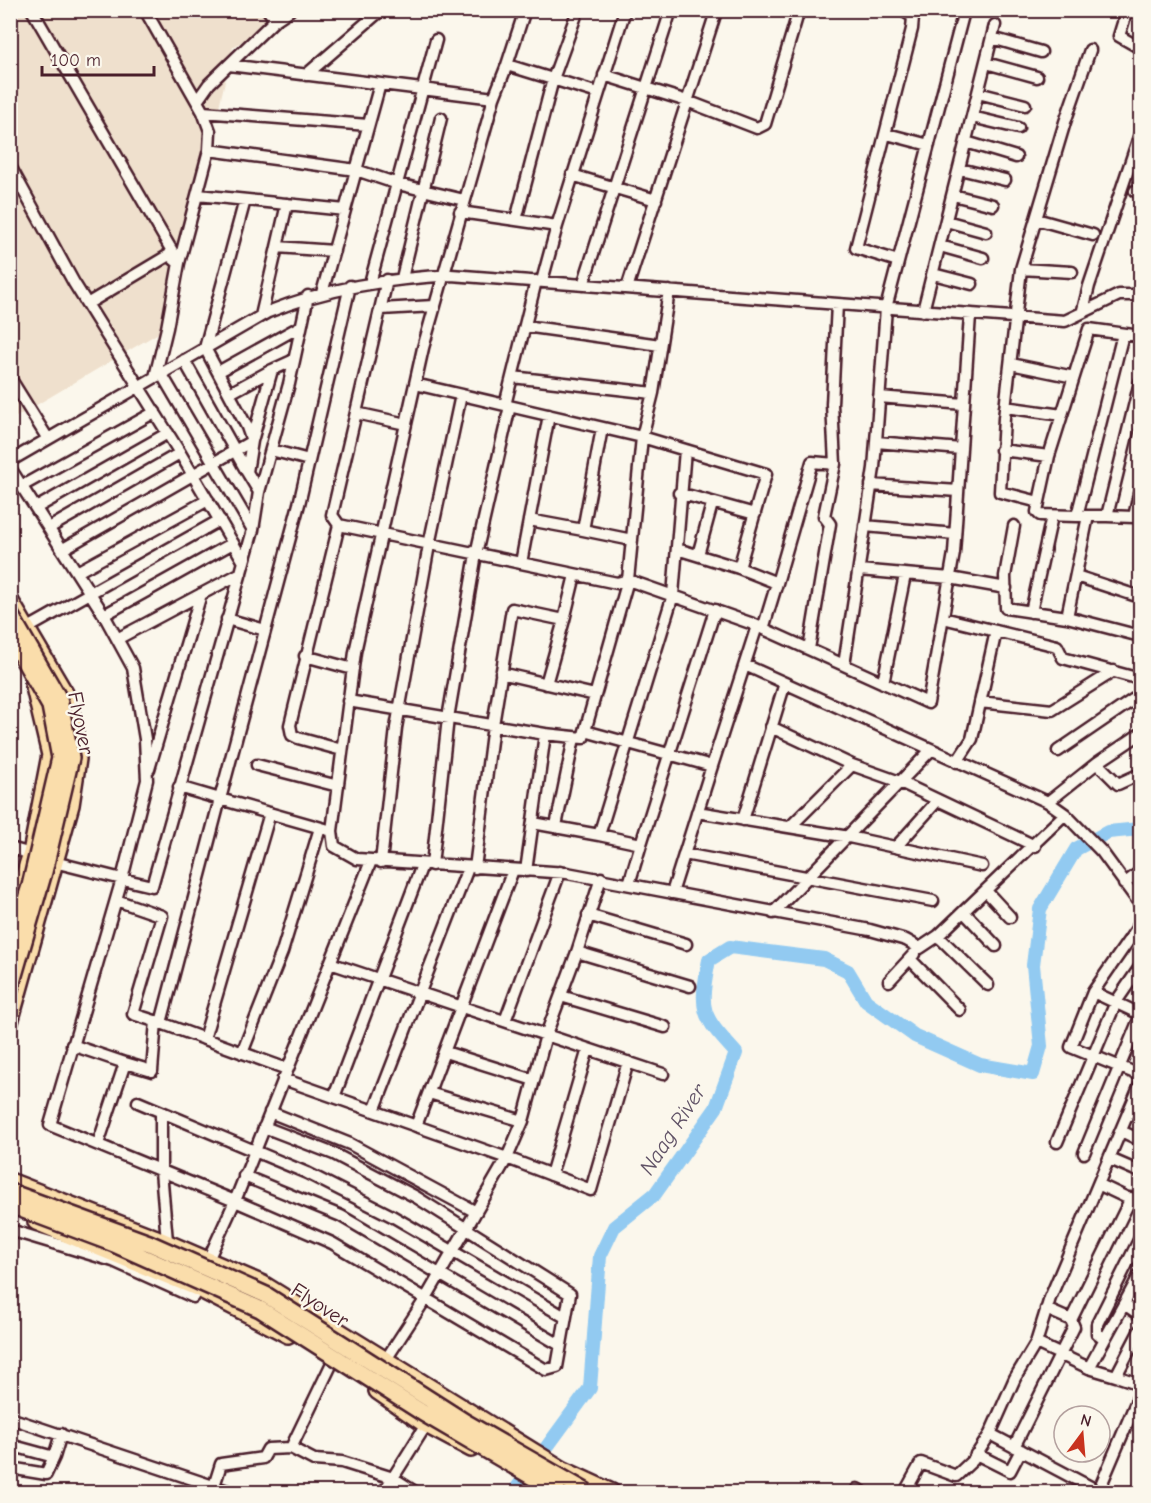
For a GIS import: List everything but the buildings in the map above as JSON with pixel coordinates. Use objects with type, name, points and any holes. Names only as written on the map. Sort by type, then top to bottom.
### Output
[{"type":"highway","points":[[10,600],[65,693],[73,719],[78,759],[71,805],[10,1022]]},
{"type":"highway","name":"Flyover","points":[[10,614],[59,699],[71,758],[44,872],[10,989]]},
{"type":"highway","name":"Flyover","points":[[10,636],[50,706],[60,758],[30,886],[10,949]]},
{"type":"highway","points":[[10,648],[36,689],[51,755],[31,854],[10,919]]},
{"type":"highway","points":[[10,1180],[263,1284],[384,1361],[562,1469],[612,1492]]},
{"type":"highway","name":"Flyover","points":[[10,1192],[150,1243],[266,1295],[465,1422],[587,1492]]},
{"type":"highway","name":"Flyover","points":[[10,1205],[114,1244],[260,1309],[423,1413],[558,1492]]},
{"type":"highway","points":[[64,1234],[74,1206]]},
{"type":"highway","points":[[10,1213],[197,1288],[279,1329],[426,1425],[547,1492],[562,1469]]},
{"type":"street","points":[[32,10],[179,263]]},
{"type":"street","points":[[145,10],[203,112],[210,131],[209,150],[179,263],[158,375],[214,462],[253,530]]},
{"type":"street","points":[[268,10],[275,20]]},
{"type":"street","points":[[197,101],[209,84],[275,20],[290,10]]},
{"type":"street","points":[[492,104],[525,10]]},
{"type":"street","points":[[516,220],[553,79],[578,10]]},
{"type":"street","points":[[334,1097],[378,979],[427,865],[448,718],[476,554],[512,377],[525,326],[625,10]]},
{"type":"street","points":[[583,285],[671,10]]},
{"type":"street","points":[[604,75],[687,101],[758,128],[765,124],[799,10]]},
{"type":"street","points":[[898,261],[856,248],[912,29],[913,17],[902,10]]},
{"type":"street","points":[[1127,10],[1119,36],[1140,48]]},
{"type":"street","points":[[306,75],[380,11]]},
{"type":"street","points":[[627,288],[715,15]]},
{"type":"street","points":[[844,665],[871,485],[886,308],[963,15]]},
{"type":"street","points":[[923,311],[995,25]]},
{"type":"street","points":[[992,38],[1041,52]]},
{"type":"street","points":[[370,283],[436,40]]},
{"type":"street","points":[[1039,502],[1000,492],[1005,407],[1021,269],[1065,122],[1090,50]]},
{"type":"street","points":[[986,63],[1037,78]]},
{"type":"street","points":[[229,65],[494,98],[441,276],[381,536],[348,701],[332,831],[333,846],[357,859],[376,862],[560,872],[601,878],[870,930],[906,940],[921,948]]},
{"type":"street","points":[[507,65],[598,93]]},
{"type":"street","points":[[322,292],[380,84]]},
{"type":"street","points":[[978,93],[1025,105]]},
{"type":"street","points":[[203,112],[368,125]]},
{"type":"street","points":[[972,117],[1018,129]]},
{"type":"street","points":[[402,278],[441,118]]},
{"type":"street","points":[[887,134],[929,145]]},
{"type":"street","points":[[1083,310],[1140,134]]},
{"type":"street","points":[[966,142],[1016,157]]},
{"type":"street","points":[[209,150],[356,170],[398,184],[464,200]]},
{"type":"street","points":[[10,166],[87,304],[193,474],[244,562]]},
{"type":"street","points":[[960,169],[1005,180]]},
{"type":"street","points":[[572,175],[656,200]]},
{"type":"street","points":[[198,195],[345,210]]},
{"type":"street","points":[[953,195],[993,205]]},
{"type":"street","points":[[245,200],[205,348],[230,393],[252,441]]},
{"type":"street","points":[[261,316],[288,204]]},
{"type":"street","points":[[460,212],[557,226]]},
{"type":"street","points":[[1036,219],[1093,235]]},
{"type":"street","points":[[946,221],[986,232]]},
{"type":"street","points":[[940,246],[983,258]]},
{"type":"street","points":[[277,248],[334,251]]},
{"type":"street","points":[[87,304],[170,255],[179,263]]},
{"type":"street","points":[[1021,269],[1072,272]]},
{"type":"street","points":[[933,274],[972,284]]},
{"type":"street","points":[[10,461],[261,316],[322,292],[387,280],[441,276],[539,281],[1065,321],[1083,310],[1119,295],[1140,295]]},
{"type":"street","points":[[387,280],[332,516],[339,525],[381,536],[617,583],[628,580],[760,627],[928,703],[950,578],[955,534],[970,315]]},
{"type":"street","points":[[72,1045],[152,1071],[158,1022],[265,630],[309,460],[350,286]]},
{"type":"street","points":[[348,701],[545,734],[583,738],[628,580],[642,437],[653,393],[669,291]]},
{"type":"street","points":[[10,848],[56,863],[152,886],[253,530],[259,492],[294,360],[308,296]]},
{"type":"street","points":[[808,649],[830,524],[824,516],[835,464],[832,404],[837,304]]},
{"type":"street","points":[[381,309],[434,306]]},
{"type":"street","points":[[1072,317],[1089,329],[1140,336]]},
{"type":"street","points":[[218,372],[301,326]]},
{"type":"street","points":[[525,326],[660,345]]},
{"type":"street","points":[[1089,329],[1049,456],[1038,514],[1137,518],[1140,489]]},
{"type":"street","points":[[1067,617],[1076,576],[1083,516],[1123,334]]},
{"type":"street","points":[[184,360],[259,492]]},
{"type":"street","points":[[230,393],[294,360]]},
{"type":"street","points":[[1011,364],[1074,377]]},
{"type":"street","points":[[247,472],[252,441],[272,370]]},
{"type":"street","points":[[512,377],[653,393]]},
{"type":"street","points":[[10,378],[48,439]]},
{"type":"street","points":[[1107,516],[1140,382]]},
{"type":"street","points":[[415,384],[642,437],[766,474],[739,568]]},
{"type":"street","points":[[10,1230],[113,1261],[193,1298],[235,1201],[330,963],[376,862],[399,710],[429,545],[461,395]]},
{"type":"street","points":[[879,398],[964,404]]},
{"type":"street","points":[[1005,407],[1062,415]]},
{"type":"street","points":[[22,486],[155,412]]},
{"type":"street","points":[[356,412],[406,424]]},
{"type":"street","points":[[521,563],[549,415]]},
{"type":"street","points":[[583,530],[602,428]]},
{"type":"street","points":[[36,508],[168,433]]},
{"type":"street","points":[[63,549],[252,441]]},
{"type":"street","points":[[876,442],[961,449]]},
{"type":"street","points":[[271,450],[309,460]]},
{"type":"street","points":[[599,835],[674,595],[685,450]]},
{"type":"street","points":[[1002,450],[1049,456]]},
{"type":"street","points":[[49,528],[180,453]]},
{"type":"street","points":[[672,893],[745,665],[777,583],[812,462],[835,464]]},
{"type":"street","points":[[10,468],[104,615],[133,668],[145,739],[146,777]]},
{"type":"street","points":[[871,485],[958,491]]},
{"type":"street","points":[[680,493],[712,504],[755,514]]},
{"type":"street","points":[[77,572],[208,500]]},
{"type":"street","points":[[698,555],[712,504]]},
{"type":"street","points":[[1031,612],[1052,516]]},
{"type":"street","points":[[28,628],[220,520]]},
{"type":"street","points":[[529,520],[632,540]]},
{"type":"street","points":[[339,525],[305,656],[290,725],[292,735],[342,750]]},
{"type":"street","points":[[865,526],[955,534]]},
{"type":"street","points":[[1014,526],[1006,588],[1006,608],[1067,617],[1140,636]]},
{"type":"street","points":[[104,615],[233,543]]},
{"type":"street","points":[[677,549],[739,568],[777,583]]},
{"type":"street","points":[[859,570],[950,578],[1006,588]]},
{"type":"street","points":[[117,639],[241,573]]},
{"type":"street","points":[[546,684],[575,575]]},
{"type":"street","points":[[883,683],[905,575]]},
{"type":"street","points":[[1076,576],[1140,597]]},
{"type":"street","points":[[201,594],[146,777],[122,879],[50,1125],[332,1243],[546,1370],[557,1366],[570,1293],[416,1197],[334,1154],[264,1127]]},
{"type":"street","points":[[375,1111],[419,993],[472,868],[512,609],[564,620]]},
{"type":"street","points":[[629,884],[715,610]]},
{"type":"street","points":[[943,618],[1057,646],[1063,658],[1140,680]]},
{"type":"street","points":[[227,619],[265,630]]},
{"type":"street","points":[[957,762],[972,739],[996,631]]},
{"type":"street","points":[[305,656],[353,669]]},
{"type":"street","points":[[745,665],[1048,802],[1080,827],[1102,852],[1140,904]]},
{"type":"street","points":[[980,702],[1052,710],[1114,671]]},
{"type":"street","points":[[501,673],[595,695]]},
{"type":"street","points":[[743,820],[785,683]]},
{"type":"street","points":[[1058,752],[1140,695]]},
{"type":"street","points":[[771,727],[852,765],[900,782],[1035,846]]},
{"type":"street","points":[[585,731],[712,766]]},
{"type":"street","points":[[526,871],[545,734]]},
{"type":"street","points":[[1048,802],[1097,763],[1140,734]]},
{"type":"street","points":[[556,826],[574,738]]},
{"type":"street","points":[[773,913],[931,750]]},
{"type":"street","points":[[1097,763],[1118,784],[1140,774]]},
{"type":"street","points":[[257,765],[338,786]]},
{"type":"street","points":[[790,826],[852,765]]},
{"type":"street","points":[[179,787],[332,831]]},
{"type":"street","points":[[896,847],[938,800]]},
{"type":"street","points":[[697,812],[849,837],[982,866]]},
{"type":"street","points":[[204,1039],[270,813]]},
{"type":"street","points":[[889,981],[921,948],[938,936],[1035,846],[1065,814]]},
{"type":"street","points":[[533,823],[641,844]]},
{"type":"street","points":[[242,1053],[282,952],[320,828]]},
{"type":"street","points":[[684,854],[933,901]]},
{"type":"street","points":[[416,1126],[513,870]]},
{"type":"street","points":[[505,1021],[560,872]]},
{"type":"street","points":[[1124,884],[1140,872]]},
{"type":"street","points":[[374,1390],[384,1361],[440,1275],[507,1158],[523,1121],[546,1035],[577,952],[601,878]]},
{"type":"street","points":[[986,891],[1010,917]]},
{"type":"street","points":[[116,900],[162,916],[133,1014],[242,1053],[334,1097],[591,1190],[627,1062]]},
{"type":"street","points":[[964,912],[996,946]]},
{"type":"street","points":[[588,915],[686,944]]},
{"type":"street","points":[[1140,924],[1092,992],[1071,1047],[1140,1075]]},
{"type":"street","points":[[938,936],[988,985]]},
{"type":"street","points":[[577,952],[690,986]]},
{"type":"street","points":[[910,959],[960,1010]]},
{"type":"street","points":[[330,963],[663,1074]]},
{"type":"street","points":[[1057,1142],[1116,1002],[1140,967]]},
{"type":"street","points":[[1084,1153],[1140,1016],[1092,992]]},
{"type":"street","points":[[561,996],[665,1027]]},
{"type":"street","points":[[551,1175],[588,1049]]},
{"type":"street","points":[[445,1052],[534,1080]]},
{"type":"street","points":[[98,1144],[125,1063]]},
{"type":"street","points":[[905,1492],[921,1463],[956,1476],[990,1434],[1015,1378],[1036,1343],[1046,1309],[1121,1131],[1136,1108],[1140,1085]]},
{"type":"street","points":[[429,1093],[523,1121]]},
{"type":"street","points":[[138,1102],[307,1173],[392,1216],[565,1317]]},
{"type":"street","points":[[161,1112],[160,1171],[167,1240],[208,1260]]},
{"type":"street","points":[[270,1112],[350,1144],[476,1212]]},
{"type":"street","points":[[1121,1131],[1140,1140]]},
{"type":"street","points":[[1110,1159],[1140,1172]]},
{"type":"street","points":[[244,1176],[340,1216],[560,1345]]},
{"type":"street","points":[[1071,1320],[1136,1201],[1100,1185]]},
{"type":"street","points":[[1105,1339],[1097,1333],[1097,1324],[1140,1238]]},
{"type":"street","points":[[1089,1368],[1140,1274]]},
{"type":"street","points":[[1124,1304],[1140,1315]]},
{"type":"street","points":[[976,1454],[1010,1471],[1018,1448],[1074,1327],[1071,1320],[1046,1309]]},
{"type":"street","points":[[1116,1376],[1140,1330]]},
{"type":"street","points":[[1036,1343],[1089,1368],[1140,1384]]},
{"type":"street","points":[[291,1448],[332,1363]]},
{"type":"street","points":[[990,1434],[1098,1492],[1140,1393]]},
{"type":"street","points":[[10,1418],[231,1492]]},
{"type":"street","points":[[384,1492],[426,1425]]},
{"type":"street","points":[[10,1468],[46,1474],[61,1434]]},
{"type":"street","points":[[10,1444],[54,1457]]},
{"type":"street","points":[[214,1486],[221,1464],[264,1458],[268,1449],[291,1448],[314,1460],[342,1462],[393,1478],[415,1492]]},
{"type":"street","points":[[857,1492],[858,1489],[864,1492]]},
{"type":"shaded area","points":[[10,11],[292,11],[233,47],[167,328],[11,420]]},
{"type":"waterway","name":"Naag River","points":[[514,1492],[590,1388],[600,1256],[614,1227],[655,1194],[716,1108],[736,1053],[716,1030],[706,1011],[704,991],[709,960],[730,947],[824,959],[848,971],[866,1001],[915,1036],[980,1065],[1033,1074],[1041,1046],[1033,965],[1040,909],[1076,849],[1108,832],[1140,829]]}]
